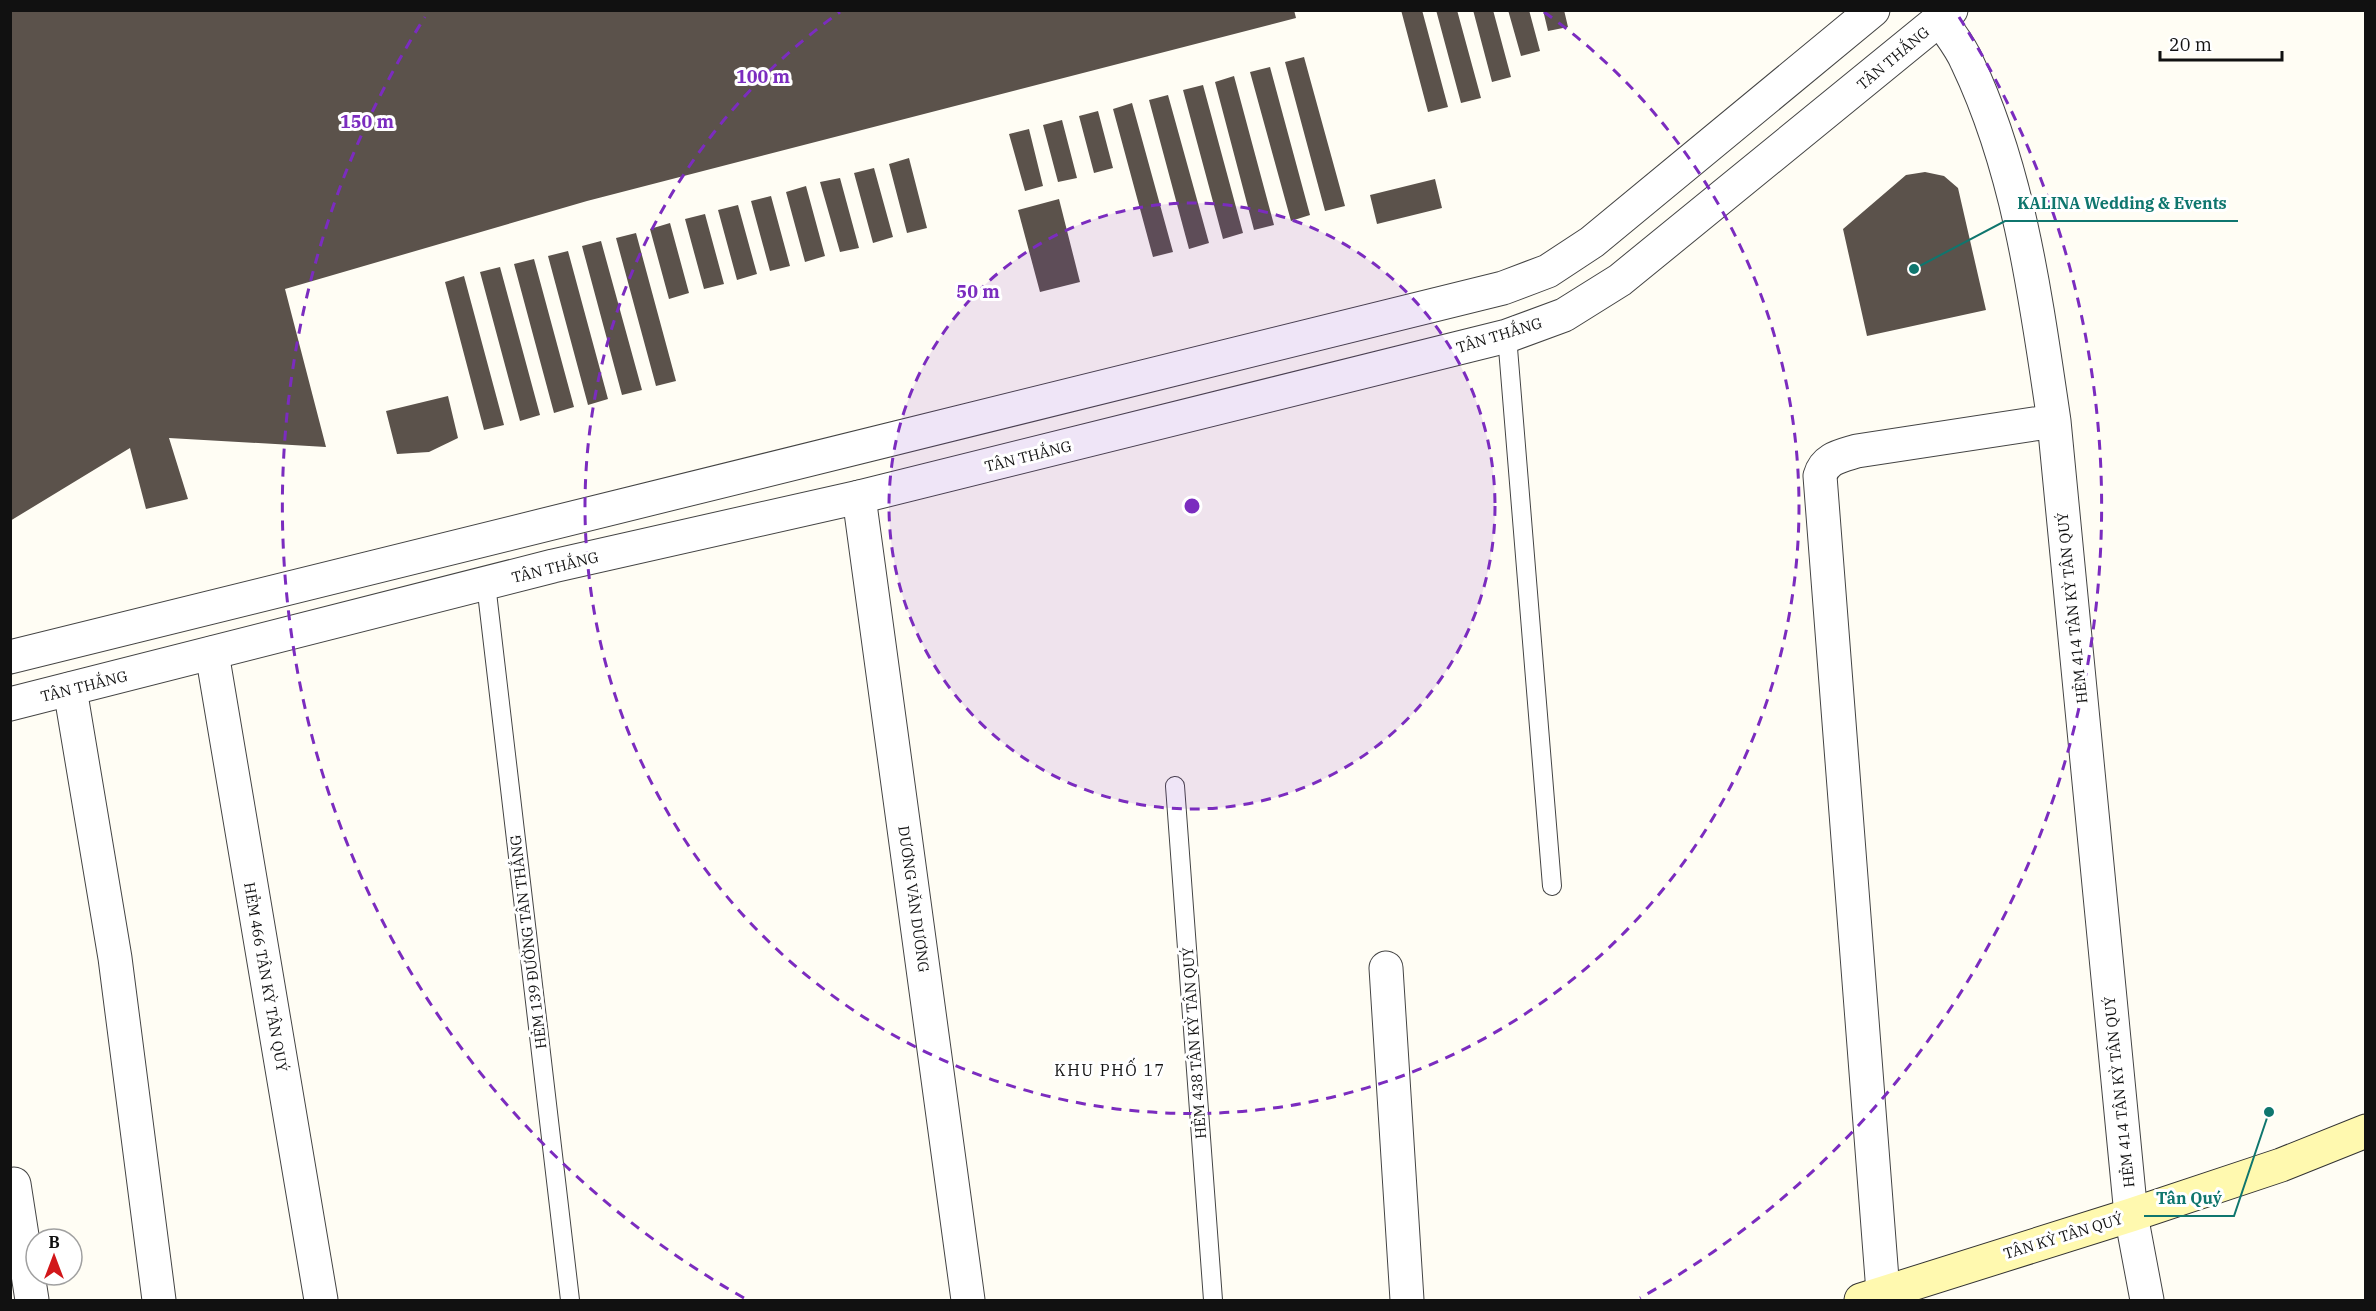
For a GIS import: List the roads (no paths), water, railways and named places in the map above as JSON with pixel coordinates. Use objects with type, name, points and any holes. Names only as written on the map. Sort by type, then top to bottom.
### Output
[{"type":"main road","name":"TÂN KỲ TÂN QUÝ","points":[[1872,1296],[2131,1215],[2281,1165],[2366,1131]]},
{"type":"street","points":[[10,657],[1503,288],[1548,271],[1592,242],[1873,10]]},
{"type":"street","name":"TÂN THẮNG","points":[[10,704],[486,584],[859,497],[1507,336],[1564,315],[1620,280],[1946,15]]},
{"type":"street","name":"HẺM 414 TÂN KỲ TÂN QUÝ","points":[[1946,15],[1997,135],[2035,292],[2054,421],[2131,1215],[2147,1300]]},
{"type":"street","points":[[1872,1296],[1820,476],[1823,466],[1832,459],[1857,451],[2054,421]]},
{"type":"street","name":"DƯƠNG VĂN DƯƠNG","points":[[859,497],[968,1300]]},
{"type":"street","name":"HẺM 466 TÂN KỲ TÂN QUÝ","points":[[212,653],[321,1300]]},
{"type":"street","points":[[69,689],[115,958],[159,1300]]},
{"type":"street","points":[[1386,968],[1407,1300]]},
{"type":"street","points":[[14,1184],[33,1300]]},
{"type":"lane","points":[[1507,336],[1552,886]]},
{"type":"lane","name":"HẺM 139 ĐƯỜNG TÂN THẮNG","points":[[486,584],[570,1300]]},
{"type":"lane","name":"HẺM 438 TÂN KỲ TÂN QUÝ","points":[[1175,786],[1214,1300]]},
{"type":"place","name":"KALINA Wedding & Events","points":[[1914,269]]},
{"type":"place","name":"Tân Quý","points":[[2269,1112]]},
{"type":"district","name":"KHU PHỐ 17","points":[[1110,1070]]}]
